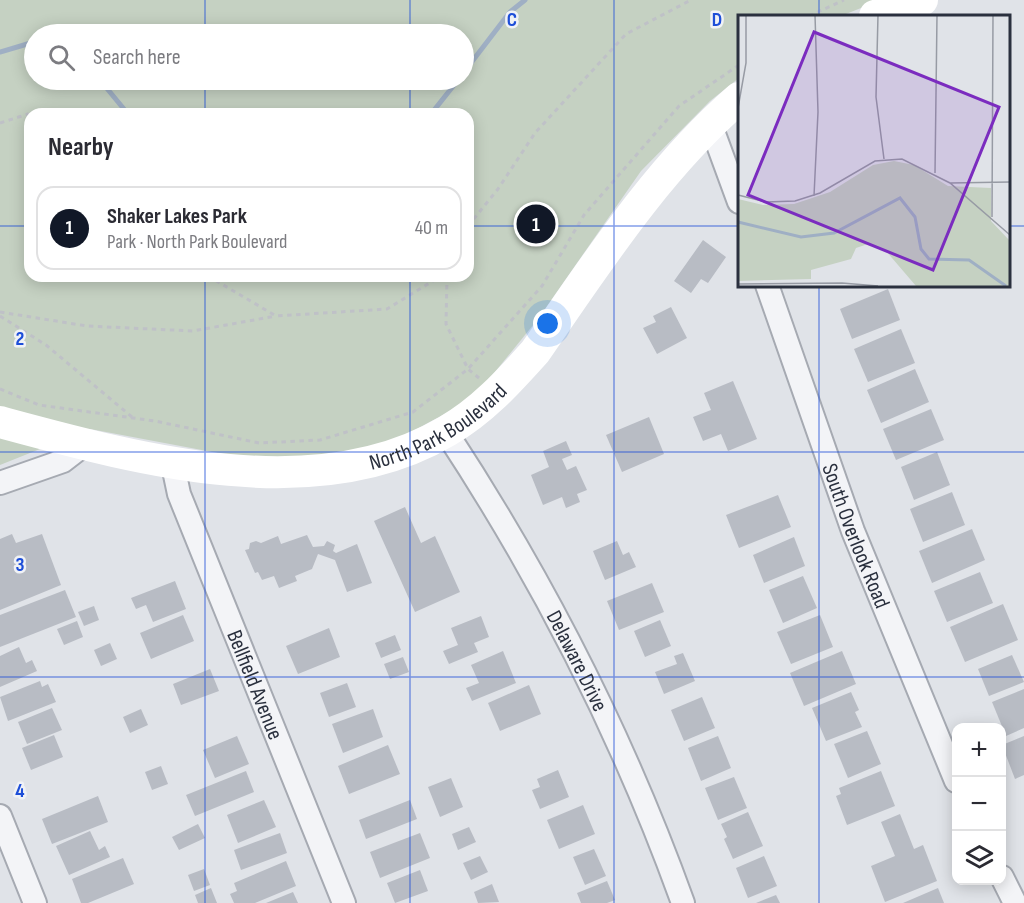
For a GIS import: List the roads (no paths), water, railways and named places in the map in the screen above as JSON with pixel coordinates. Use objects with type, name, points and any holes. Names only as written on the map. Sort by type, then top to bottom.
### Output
[{"type":"street","points":[[878,15],[922,0]]},
{"type":"street","name":"North Park Boulevard","points":[[0,422],[85,444],[177,463],[268,472],[326,471],[390,457],[446,432],[487,404],[535,352],[645,198],[710,123],[738,99]]},
{"type":"street","points":[[710,123],[738,199]]},
{"type":"street","name":"South Overlook Road","points":[[767,286],[853,531],[955,777]]},
{"type":"street","name":"Delaware Drive","points":[[446,432],[540,591],[602,710],[683,903]]},
{"type":"street","points":[[0,483],[49,468],[76,454],[85,444]]},
{"type":"street","name":"Bellfield Avenue","points":[[177,463],[175,475],[179,494],[344,903]]},
{"type":"street","points":[[0,816],[35,903]]},
{"type":"street","points":[[1006,885],[1014,903]]},
{"type":"waterway","points":[[474,59],[510,12],[525,0]]},
{"type":"waterway","points":[[0,52],[24,45]]},
{"type":"waterway","points":[[108,90],[123,108]]},
{"type":"waterway","points":[[436,108],[450,90]]},
{"type":"place","name":"Shaker Lakes Park","points":[[536,224]]}]
